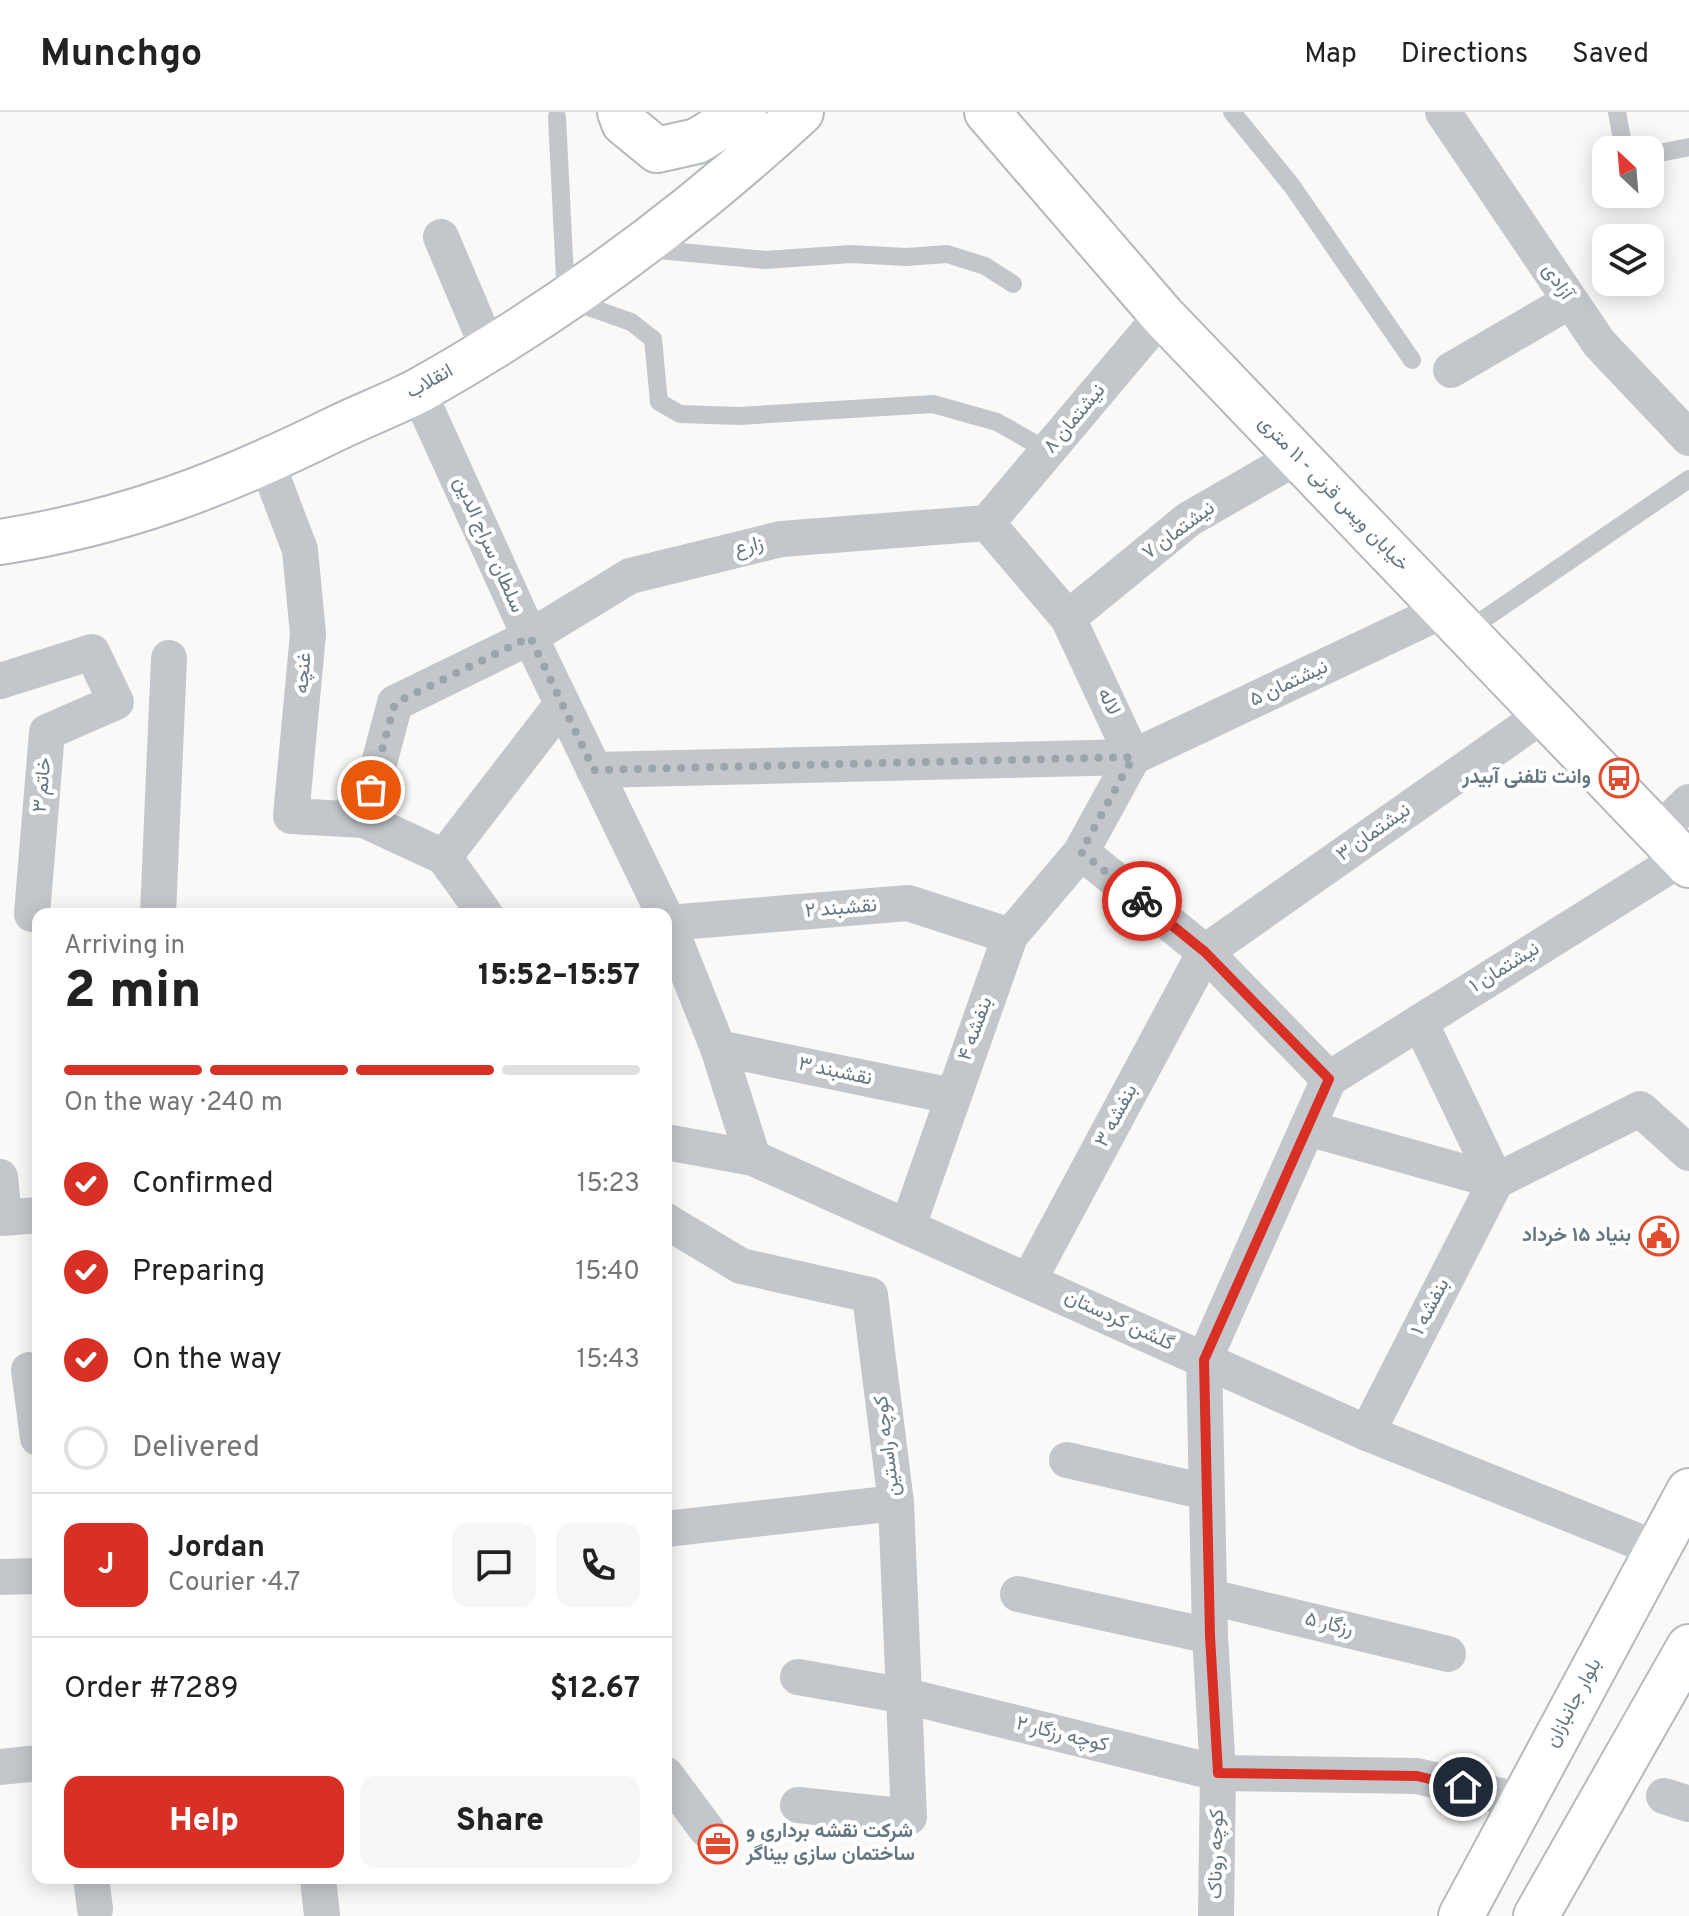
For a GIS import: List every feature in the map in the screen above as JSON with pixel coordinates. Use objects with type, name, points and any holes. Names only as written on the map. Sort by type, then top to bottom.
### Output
[{"type":"main road","points":[[620,112],[624,123],[657,150],[697,141],[744,112]]},
{"type":"main road","name":"انقلاب","points":[[0,542],[76,530],[200,491],[267,463],[418,391],[566,299],[699,203],[801,112]]},
{"type":"main road","name":"خیابان ویس قرنی - ۱۱ متری","points":[[987,112],[1162,315],[1676,852]]},
{"type":"main road","name":"بلوار جانبازان","points":[[1461,1916],[1689,1491]]},
{"type":"main road","points":[[1536,1916],[1689,1647]]},
{"type":"street","name":"آزادی","points":[[1443,112],[1599,343],[1689,438]]},
{"type":"street","points":[[441,237],[488,348]]},
{"type":"street","points":[[1451,370],[1570,301]]},
{"type":"street","name":"نیشتمان ۸","points":[[987,523],[1162,315]]},
{"type":"street","name":"سلطان سراج الدین","points":[[418,391],[530,637],[661,908]]},
{"type":"street","name":"نیشتمان ۷","points":[[1068,618],[1189,519],[1297,457]]},
{"type":"street","name":"غنچه","points":[[267,463],[300,550],[308,634],[291,816],[364,820]]},
{"type":"street","name":"زارع","points":[[364,820],[395,703],[530,637],[630,576],[781,539],[987,523]]},
{"type":"street","name":"لاله","points":[[987,523],[1068,618],[1133,757]]},
{"type":"street","name":"نیشتمان ۵","points":[[1133,757],[1454,621]]},
{"type":"street","points":[[0,681],[92,652],[116,702],[167,711]]},
{"type":"street","points":[[158,908],[169,658]]},
{"type":"street","name":"خاتم ۳","points":[[23,914],[47,732],[116,702]]},
{"type":"street","points":[[444,857],[562,704]]},
{"type":"street","name":"نیشتمان ۳","points":[[1205,952],[1544,714]]},
{"type":"street","points":[[594,770],[1133,757]]},
{"type":"street","points":[[1133,757],[1081,852],[1205,952],[1329,1079],[1204,1360]]},
{"type":"street","name":"نیشتمان ۱","points":[[1329,1079],[1676,852],[1689,802]]},
{"type":"street","points":[[364,820],[444,857],[481,908]]},
{"type":"street","name":"بنفشه ۴","points":[[908,1226],[1010,936],[1081,852]]},
{"type":"street","name":"نقشبند ۲","points":[[672,918],[908,903],[1010,936]]},
{"type":"street","name":"سلطان سراج الدین","points":[[672,948],[683,1002],[718,1048],[753,1158]]},
{"type":"street","name":"بنفشه ۳","points":[[1029,1280],[1205,952]]},
{"type":"street","points":[[1420,1022],[1496,1181]]},
{"type":"street","name":"نقشبند ۳","points":[[718,1048],[952,1096]]},
{"type":"street","points":[[1307,1128],[1496,1181],[1640,1109],[1689,1153]]},
{"type":"street","name":"گلشن کردستان","points":[[672,1143],[753,1158],[1367,1433],[1657,1549]]},
{"type":"street","points":[[0,1177],[21,1217]]},
{"type":"street","name":"بنفشه ۱","points":[[1367,1433],[1496,1181]]},
{"type":"street","name":"کوچه راستین","points":[[672,1225],[741,1266],[870,1295],[896,1503],[909,1817],[798,1805]]},
{"type":"street","name":"کوچه روناک","points":[[1204,1360],[1210,1636],[1218,1773],[1216,1916]]},
{"type":"street","points":[[22,1371],[32,1413]]},
{"type":"street","points":[[1067,1460],[1206,1492]]},
{"type":"street","points":[[672,1528],[896,1503]]},
{"type":"street","points":[[0,1577],[32,1576]]},
{"type":"street","points":[[1018,1594],[1210,1636]]},
{"type":"street","name":"رزگار ۵","points":[[1210,1597],[1448,1654]]},
{"type":"street","name":"کوچه رزگار ۲","points":[[798,1677],[906,1696],[1218,1773],[1417,1776],[1522,1801]]},
{"type":"street","points":[[0,1767],[32,1764]]},
{"type":"street","points":[[672,1783],[707,1830]]},
{"type":"street","points":[[319,1884],[322,1916]]},
{"type":"lane","points":[[1232,112],[1292,186],[1412,360]]},
{"type":"lane","points":[[1617,112],[1621,136]]},
{"type":"lane","points":[[557,117],[566,299],[631,322],[653,339],[659,402],[680,414],[822,413],[933,404],[997,422],[1048,451]]},
{"type":"lane","points":[[1664,152],[1689,147]]},
{"type":"lane","points":[[637,248],[765,260],[851,254],[906,257],[947,254],[985,266],[1013,284]]},
{"type":"lane","points":[[1454,621],[1689,479]]},
{"type":"way so far","points":[[371,790],[395,703],[530,637],[594,770],[1133,757],[1081,852],[1142,901]]},
{"type":"place","name":"وانت تلفنی آبیدر","points":[[1619,778]]},
{"type":"place","name":"بنیاد ۱۵ خرداد","points":[[1659,1236]]},
{"type":"place","name":"شرکت نقشه برداری و ساختمان سازی بیناگر","points":[[718,1844]]},
{"type":"route","points":[[1142,901],[1205,952],[1329,1079],[1204,1360],[1210,1636],[1218,1773],[1417,1776],[1463,1787]]}]
